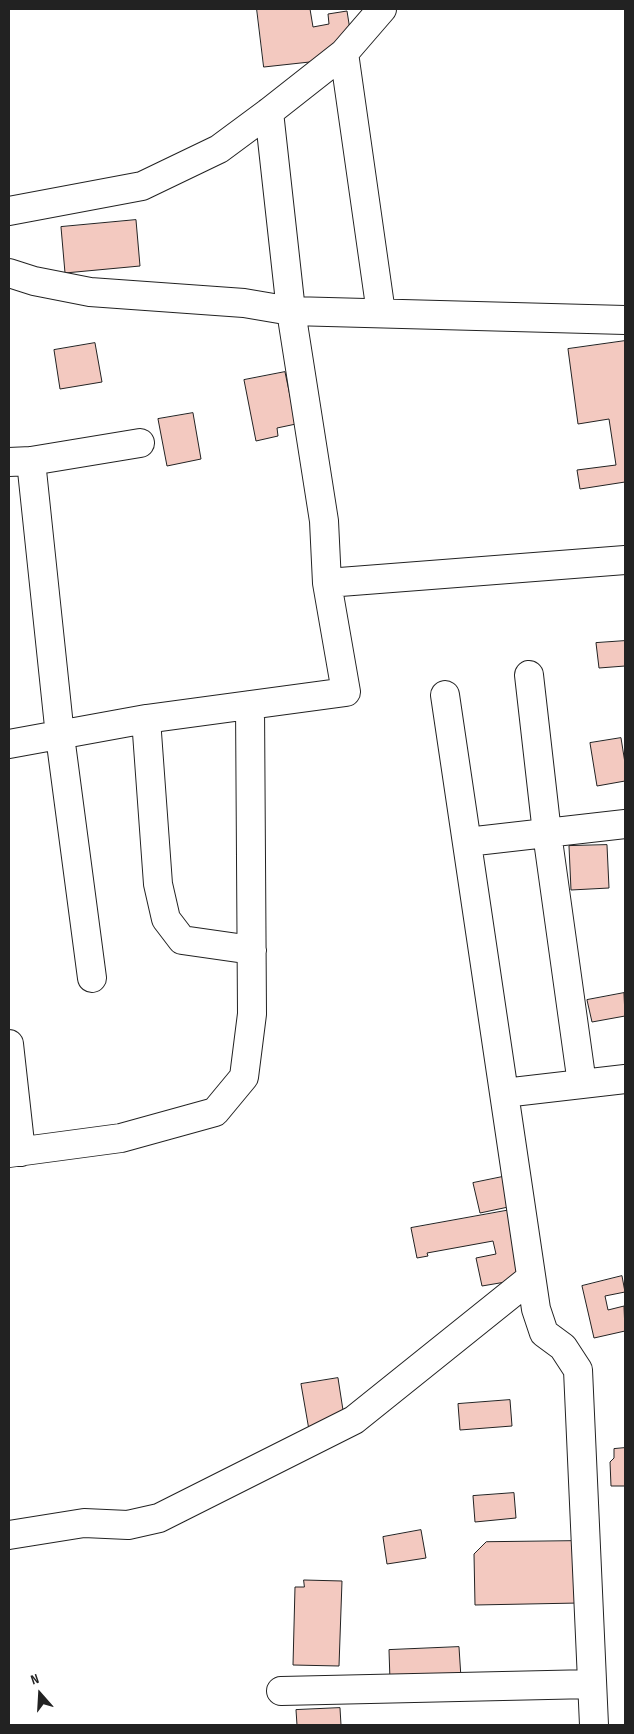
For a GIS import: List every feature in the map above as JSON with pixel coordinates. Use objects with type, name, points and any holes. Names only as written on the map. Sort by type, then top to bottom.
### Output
[{"type":"street","points":[[9,211],[142,186],[219,149],[344,53],[382,9]]},
{"type":"street","points":[[344,53],[381,313]]},
{"type":"street","points":[[9,744],[146,719],[346,692],[327,583],[324,521],[291,311],[269,112]]},
{"type":"street","points":[[9,273],[34,281],[90,292],[244,303],[291,311],[625,320]]},
{"type":"street","points":[[92,978],[60,736],[20,461],[140,443]]},
{"type":"street","points":[[327,583],[625,560]]},
{"type":"street","points":[[528,675],[547,833],[582,1084]]},
{"type":"street","points":[[445,695],[536,1309],[544,1332],[563,1347],[578,1370],[594,1725]]},
{"type":"street","points":[[9,1044],[15,1152],[122,1138],[215,1112],[244,1077],[252,1014],[250,705]]},
{"type":"street","points":[[146,719],[158,884],[166,919],[182,940],[252,950]]},
{"type":"street","points":[[467,842],[625,824]]},
{"type":"street","points":[[504,1093],[625,1079]]},
{"type":"street","points":[[9,1535],[84,1523],[128,1525],[159,1518],[354,1420],[531,1278]]},
{"type":"street","points":[[281,1691],[592,1684]]},
{"type":"building","points":[[257,9],[310,9],[313,27],[329,24],[328,14],[347,11],[350,30],[328,60],[264,67]]},
{"type":"building","points":[[136,220],[140,266],[65,273],[61,227]]},
{"type":"building","points":[[625,341],[625,482],[580,489],[577,470],[616,465],[609,419],[578,424],[568,349]]},
{"type":"building","points":[[95,343],[102,382],[60,389],[54,350]]},
{"type":"building","points":[[285,372],[296,424],[277,428],[278,436],[256,441],[244,380]]},
{"type":"building","points":[[193,413],[201,459],[167,466],[158,419]]},
{"type":"building","points":[[625,641],[625,666],[599,668],[596,643]]},
{"type":"building","points":[[621,738],[625,763],[625,781],[597,786],[590,743]]},
{"type":"building","points":[[607,845],[609,888],[571,890],[569,846]]},
{"type":"building","points":[[624,993],[625,1016],[592,1022],[587,1000]]},
{"type":"building","points":[[507,1176],[513,1206],[480,1213],[473,1183]]},
{"type":"building","points":[[516,1209],[529,1278],[482,1286],[476,1258],[496,1254],[493,1241],[427,1253],[428,1256],[417,1258],[411,1228]]},
{"type":"building","points":[[622,1276],[625,1292],[605,1296],[608,1310],[624,1306],[625,1331],[594,1338],[582,1286]]},
{"type":"building","points":[[338,1378],[345,1423],[309,1430],[301,1384]]},
{"type":"building","points":[[510,1400],[512,1426],[460,1430],[458,1404]]},
{"type":"building","points":[[625,1448],[625,1486],[611,1486],[610,1462],[614,1458],[614,1449]]},
{"type":"building","points":[[514,1493],[516,1518],[475,1522],[473,1496]]},
{"type":"building","points":[[421,1530],[426,1558],[387,1564],[383,1537]]},
{"type":"building","points":[[579,1541],[579,1603],[475,1605],[474,1554],[486,1542]]},
{"type":"building","points":[[304,1580],[342,1581],[339,1666],[293,1665],[295,1587],[304,1587]]},
{"type":"building","points":[[459,1647],[461,1678],[390,1681],[389,1650]]},
{"type":"building","points":[[340,1708],[341,1725],[297,1725],[296,1710]]}]
